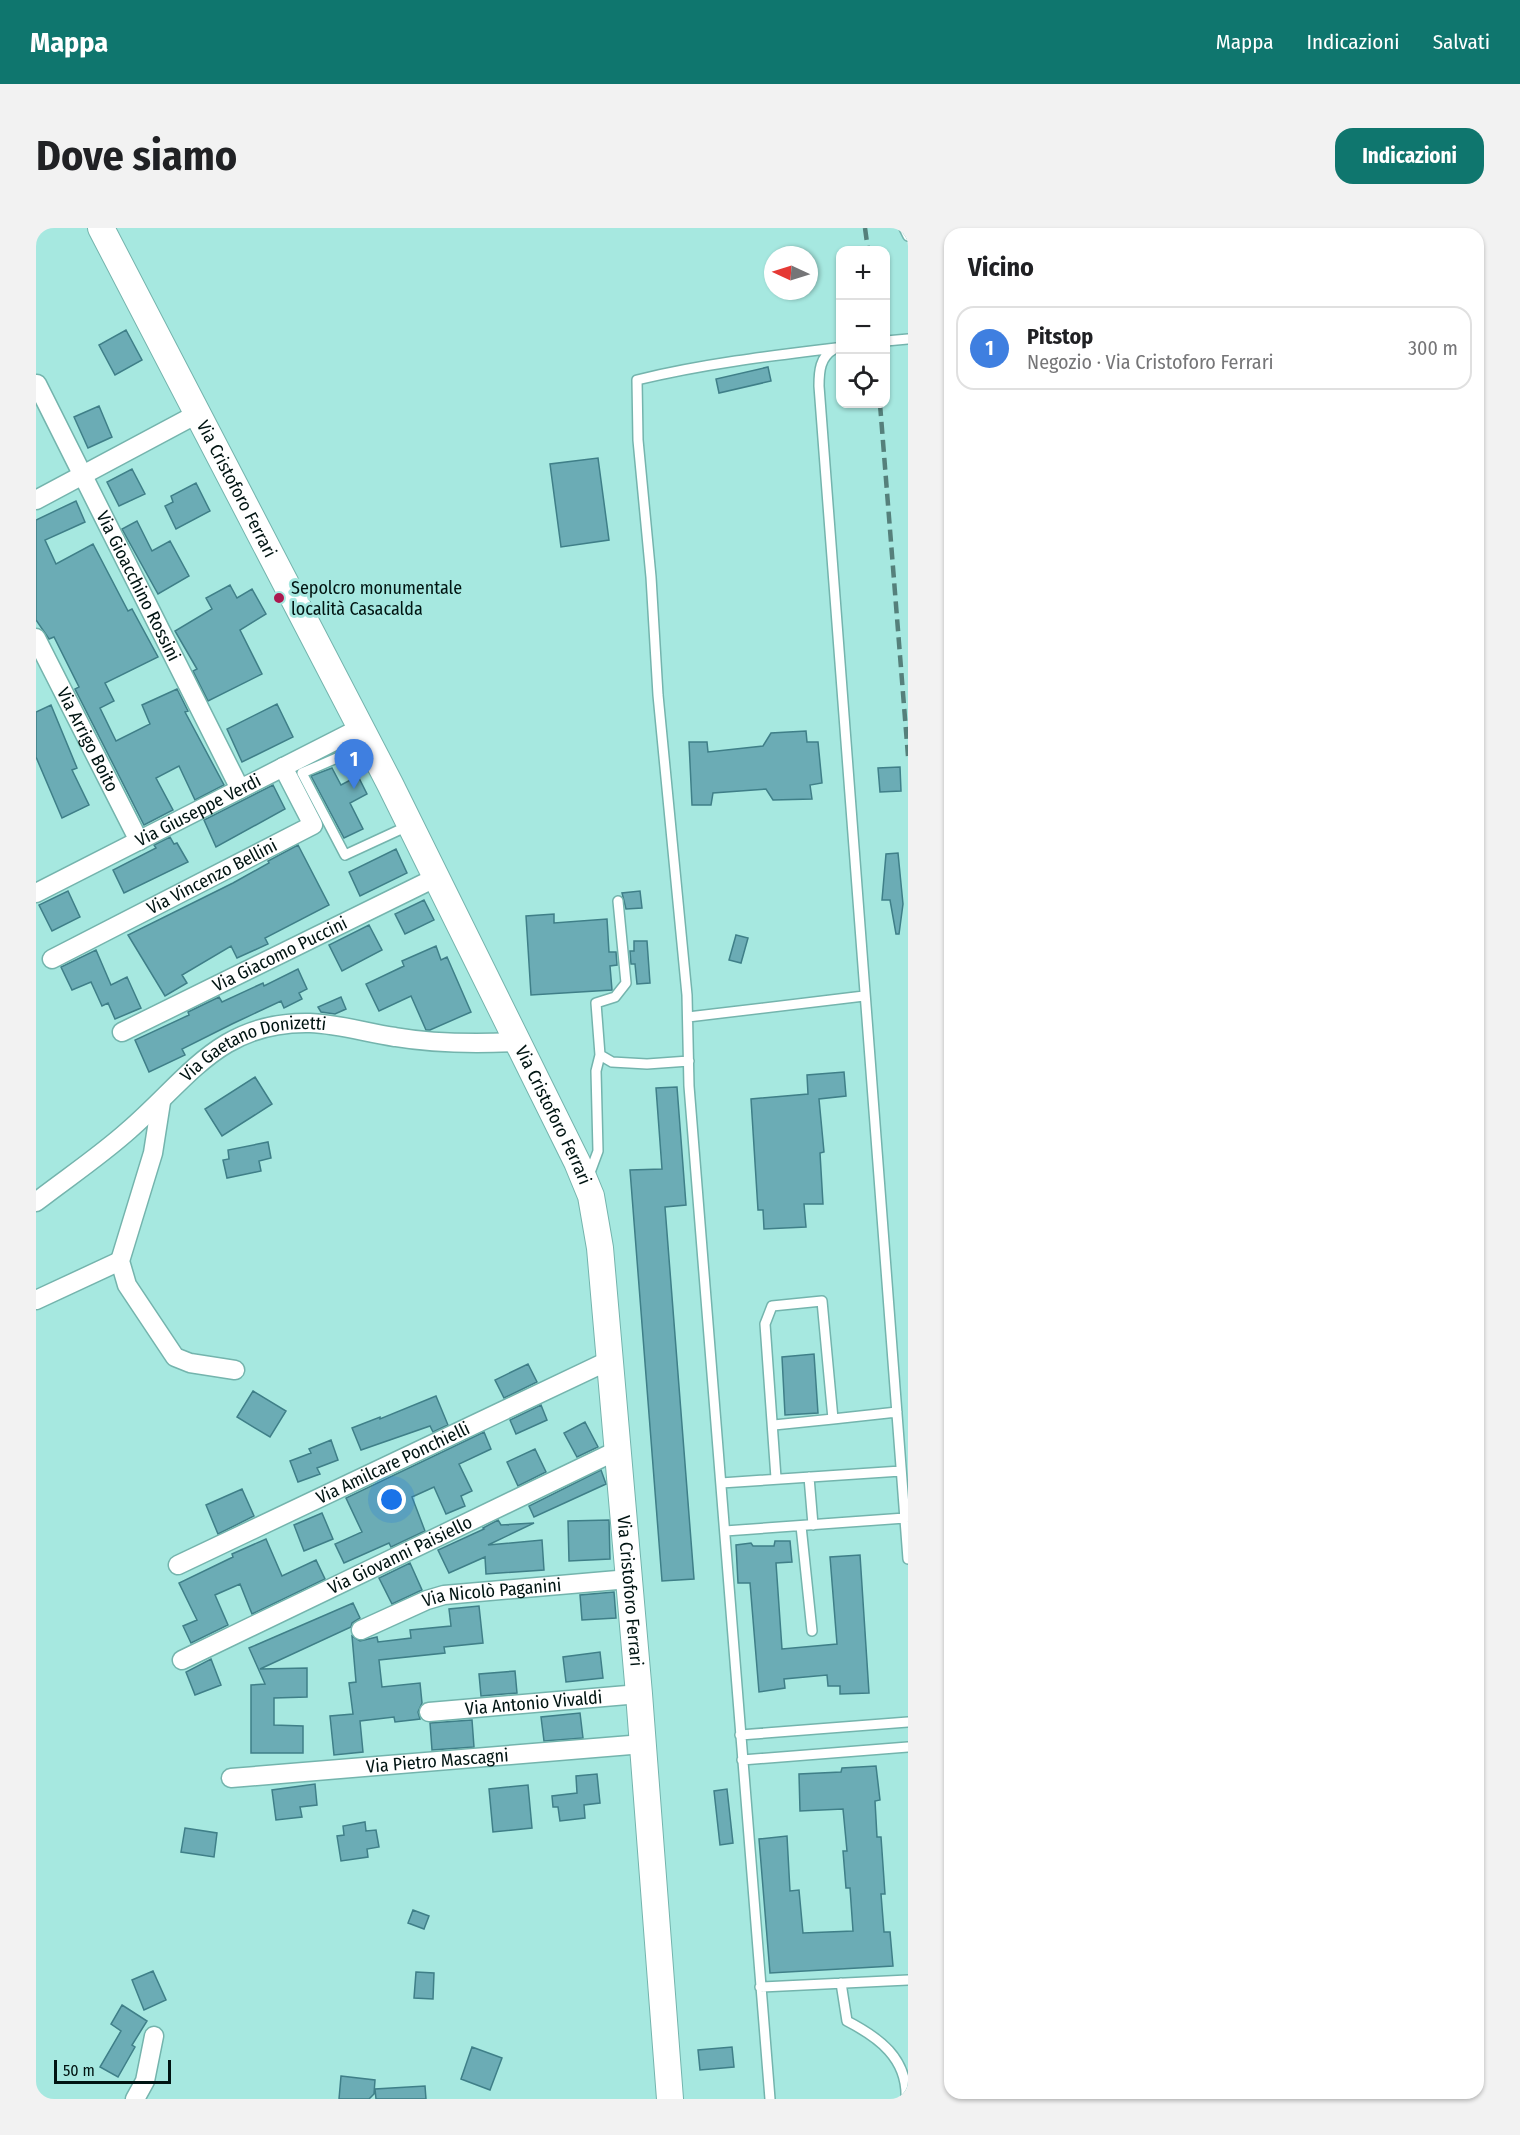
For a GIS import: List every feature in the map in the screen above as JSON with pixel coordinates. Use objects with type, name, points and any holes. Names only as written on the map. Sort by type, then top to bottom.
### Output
[{"type":"main road","name":"Via Cristoforo Ferrari","points":[[101,228],[437,877],[586,1183],[593,1203],[599,1237],[639,1694],[670,2099]]},
{"type":"street","name":"Via Gioacchino Rossini","points":[[37,384],[240,789]]},
{"type":"street","points":[[36,500],[196,414]]},
{"type":"street","name":"Via Arrigo Boito","points":[[36,638],[139,841]]},
{"type":"street","name":"Via Giuseppe Verdi","points":[[36,893],[283,767],[365,736]]},
{"type":"street","name":"Via Vincenzo Bellini","points":[[52,959],[313,825],[283,767]]},
{"type":"street","name":"Via Giacomo Puccini","points":[[122,1032],[437,877]]},
{"type":"street","name":"Via Gaetano Donizetti","points":[[36,1202],[122,1137],[161,1102],[197,1064],[216,1050],[245,1034],[279,1024],[319,1024],[437,1042],[480,1044],[517,1042]]},
{"type":"street","points":[[161,1102],[153,1153],[120,1261],[127,1285],[175,1357],[190,1363],[235,1370]]},
{"type":"street","points":[[36,1300],[120,1261]]},
{"type":"street","name":"Via Amilcare Ponchielli","points":[[178,1565],[610,1360]]},
{"type":"street","name":"Via Giovanni Paisiello","points":[[182,1660],[618,1450]]},
{"type":"street","name":"Via Nicolò Paganini","points":[[361,1630],[427,1600],[444,1595],[629,1580]]},
{"type":"street","name":"Via Antonio Vivaldi","points":[[429,1712],[639,1694]]},
{"type":"street","name":"Via Pietro Mascagni","points":[[231,1778],[643,1744]]},
{"type":"street","points":[[135,2099],[145,2081],[154,2036]]},
{"type":"lane","points":[[904,228],[908,236]]},
{"type":"lane","points":[[890,341],[908,339]]},
{"type":"lane","points":[[770,2099],[689,1086],[688,1017],[658,695],[651,577],[641,496],[636,381],[682,369],[724,362],[836,348]]},
{"type":"lane","points":[[836,349],[823,359],[819,386],[908,1559]]},
{"type":"lane","points":[[365,736],[302,773],[345,855],[410,825]]},
{"type":"lane","points":[[586,1183],[598,1151],[596,1071],[600,1055],[596,1004],[615,997],[626,983],[618,901]]},
{"type":"lane","points":[[688,1017],[864,996]]},
{"type":"lane","points":[[600,1055],[612,1062],[647,1064],[689,1061]]},
{"type":"lane","points":[[776,1478],[765,1324],[772,1306],[822,1301],[833,1419]]},
{"type":"lane","points":[[774,1425],[897,1412]]},
{"type":"lane","points":[[721,1483],[901,1471]]},
{"type":"lane","points":[[809,1477],[813,1525]]},
{"type":"lane","points":[[726,1531],[905,1518]]},
{"type":"lane","points":[[801,1526],[812,1631]]},
{"type":"lane","points":[[740,1735],[908,1722]]},
{"type":"lane","points":[[742,1760],[908,1747]]},
{"type":"lane","points":[[760,1987],[908,1980]]},
{"type":"lane","points":[[841,1983],[847,2021],[880,2039],[900,2063],[904,2071],[907,2094]]},
{"type":"building","points":[[126,330],[142,360],[115,375],[99,345]]},
{"type":"building","points":[[768,367],[771,381],[719,393],[716,379]]},
{"type":"building","points":[[99,406],[112,437],[88,448],[74,417]]},
{"type":"building","points":[[598,458],[609,540],[561,547],[550,464]]},
{"type":"building","points":[[132,469],[145,494],[119,506],[107,482]]},
{"type":"building","points":[[196,483],[210,511],[176,529],[165,506],[173,502],[171,496]]},
{"type":"building","points":[[76,501],[85,522],[45,540],[56,564],[93,544],[128,611],[132,609],[158,657],[105,683],[114,701],[100,708],[116,741],[150,724],[142,705],[177,689],[188,711],[185,712],[224,785],[195,800],[179,766],[156,778],[173,810],[144,825],[75,689],[79,687],[54,637],[49,639],[36,620],[36,520]]},
{"type":"building","points":[[137,521],[152,551],[170,541],[189,576],[158,594],[122,529]]},
{"type":"building","points":[[230,585],[237,598],[252,589],[266,614],[240,630],[262,674],[208,701],[193,671],[197,669],[175,631],[212,609],[206,598]]},
{"type":"building","points":[[277,704],[293,737],[242,762],[227,729]]},
{"type":"building","points":[[51,705],[77,768],[72,770],[89,805],[62,818],[36,757],[36,712]]},
{"type":"building","points":[[806,731],[807,742],[818,742],[822,783],[810,785],[812,799],[773,800],[766,789],[713,793],[711,805],[692,805],[689,742],[707,742],[708,752],[763,746],[771,733]]},
{"type":"building","points":[[900,767],[901,791],[880,792],[878,768]]},
{"type":"building","points":[[332,768],[341,785],[358,776],[367,794],[350,803],[363,829],[344,838],[311,776]]},
{"type":"building","points":[[273,785],[285,809],[216,847],[204,820]]},
{"type":"building","points":[[170,837],[174,844],[177,843],[188,862],[124,893],[113,870],[156,848],[154,845]]},
{"type":"building","points":[[298,845],[329,905],[265,938],[268,944],[237,958],[231,946],[182,975],[187,983],[165,996],[128,935],[233,883]]},
{"type":"building","points":[[396,849],[407,873],[360,896],[349,872]]},
{"type":"building","points":[[898,853],[903,904],[899,934],[896,934],[890,900],[882,900],[886,854]]},
{"type":"building","points":[[68,891],[80,917],[52,931],[39,905]]},
{"type":"building","points":[[640,891],[642,908],[626,909],[622,893]]},
{"type":"building","points":[[424,900],[434,920],[405,934],[395,914]]},
{"type":"building","points":[[554,914],[554,923],[607,919],[609,952],[616,952],[617,965],[610,966],[612,990],[531,995],[526,916]]},
{"type":"building","points":[[369,925],[382,950],[342,971],[329,945]]},
{"type":"building","points":[[736,935],[748,938],[741,963],[729,960]]},
{"type":"building","points":[[634,941],[647,941],[650,983],[637,984],[635,964],[631,964],[630,951],[634,951]]},
{"type":"building","points":[[436,946],[441,960],[447,957],[471,1012],[426,1030],[411,996],[379,1011],[366,984],[404,966],[402,961]]},
{"type":"building","points":[[96,950],[111,985],[127,977],[141,1008],[115,1019],[108,1003],[102,1006],[91,982],[72,990],[61,967]]},
{"type":"building","points":[[298,969],[307,989],[299,993],[302,999],[284,1008],[281,1001],[232,1024],[182,1049],[185,1055],[149,1072],[135,1040],[189,1015],[188,1012],[219,997],[222,1002],[263,983],[264,986]]},
{"type":"building","points":[[341,997],[346,1009],[335,1014],[321,1012],[318,1007]]},
{"type":"building","points":[[844,1072],[846,1096],[819,1099],[824,1152],[820,1153],[823,1204],[804,1204],[806,1227],[764,1229],[763,1210],[758,1210],[751,1099],[808,1094],[807,1075]]},
{"type":"building","points":[[255,1077],[272,1104],[222,1136],[205,1109]]},
{"type":"building","points":[[677,1087],[686,1205],[665,1207],[694,1579],[662,1581],[630,1170],[662,1169],[656,1088]]},
{"type":"building","points":[[268,1142],[271,1158],[259,1161],[261,1171],[227,1178],[223,1160],[229,1159],[228,1150]]},
{"type":"building","points":[[814,1354],[818,1413],[785,1415],[782,1357]]},
{"type":"building","points":[[528,1364],[537,1382],[504,1398],[495,1380]]},
{"type":"building","points":[[253,1391],[286,1411],[270,1437],[237,1417]]},
{"type":"building","points":[[436,1396],[448,1425],[433,1432],[430,1426],[361,1450],[352,1428]]},
{"type":"building","points":[[541,1405],[547,1420],[516,1434],[510,1420]]},
{"type":"building","points":[[585,1422],[598,1447],[577,1457],[564,1433]]},
{"type":"building","points":[[484,1432],[491,1449],[459,1464],[472,1491],[461,1496],[465,1506],[446,1514],[434,1487],[412,1497],[425,1531],[391,1547],[389,1543],[344,1563],[335,1544],[362,1532],[346,1498]]},
{"type":"building","points":[[331,1440],[338,1460],[317,1468],[320,1474],[298,1482],[290,1461],[311,1453],[309,1449]]},
{"type":"building","points":[[535,1449],[546,1472],[518,1486],[507,1462]]},
{"type":"building","points":[[601,1470],[606,1484],[534,1517],[529,1506]]},
{"type":"building","points":[[242,1489],[254,1516],[218,1534],[206,1505]]},
{"type":"building","points":[[322,1513],[333,1539],[304,1551],[294,1525]]},
{"type":"building","points":[[498,1520],[501,1525],[534,1523],[488,1545],[542,1540],[544,1570],[486,1574],[485,1557],[449,1573],[438,1550]]},
{"type":"building","points":[[609,1520],[610,1559],[569,1561],[568,1521]]},
{"type":"building","points":[[266,1539],[282,1576],[316,1560],[325,1579],[252,1614],[240,1584],[215,1595],[228,1625],[191,1643],[183,1626],[197,1620],[179,1583],[233,1557],[232,1554]]},
{"type":"building","points":[[775,1541],[790,1541],[792,1562],[776,1563],[782,1649],[837,1644],[830,1557],[860,1555],[869,1693],[840,1694],[840,1686],[828,1686],[827,1675],[784,1679],[785,1688],[759,1692],[750,1583],[738,1583],[736,1545],[751,1543],[753,1546],[774,1546]]},
{"type":"building","points":[[410,1563],[422,1590],[392,1604],[379,1578]]},
{"type":"building","points":[[614,1592],[616,1618],[582,1620],[580,1595]]},
{"type":"building","points":[[353,1603],[360,1618],[352,1623],[351,1627],[260,1669],[307,1668],[307,1697],[274,1698],[274,1725],[303,1726],[303,1753],[251,1753],[251,1685],[265,1684],[249,1648]]},
{"type":"building","points":[[479,1606],[483,1643],[444,1647],[445,1653],[379,1660],[382,1687],[420,1683],[422,1703],[418,1712],[420,1719],[395,1722],[394,1717],[360,1721],[363,1752],[334,1755],[330,1716],[353,1714],[349,1683],[356,1682],[352,1636],[360,1641],[377,1637],[378,1642],[411,1638],[410,1630],[451,1626],[449,1609]]},
{"type":"building","points":[[600,1652],[603,1678],[566,1682],[563,1657]]},
{"type":"building","points":[[211,1659],[221,1685],[195,1695],[186,1672]]},
{"type":"building","points":[[515,1671],[517,1693],[481,1696],[479,1674]]},
{"type":"building","points":[[580,1713],[583,1738],[544,1741],[541,1717]]},
{"type":"building","points":[[472,1720],[474,1747],[432,1750],[430,1723]]},
{"type":"building","points":[[876,1766],[880,1800],[875,1801],[877,1837],[881,1837],[885,1894],[881,1894],[884,1932],[890,1932],[893,1966],[770,1973],[759,1839],[787,1836],[790,1891],[799,1890],[803,1933],[853,1931],[850,1888],[846,1888],[843,1851],[847,1851],[843,1809],[800,1811],[799,1774],[841,1772],[842,1768]]},
{"type":"building","points":[[597,1774],[600,1803],[584,1805],[585,1818],[560,1821],[558,1807],[553,1807],[552,1796],[577,1793],[576,1776]]},
{"type":"building","points":[[315,1784],[317,1805],[300,1807],[302,1817],[276,1820],[272,1790]]},
{"type":"building","points":[[528,1785],[532,1828],[493,1832],[489,1789]]},
{"type":"building","points":[[727,1789],[733,1843],[720,1845],[714,1791]]},
{"type":"building","points":[[365,1822],[366,1831],[376,1830],[379,1847],[367,1849],[368,1857],[341,1861],[337,1836],[344,1835],[343,1826]]},
{"type":"building","points":[[185,1828],[217,1833],[214,1857],[181,1852]]},
{"type":"building","points":[[413,1910],[429,1916],[424,1929],[408,1923]]},
{"type":"building","points":[[153,1971],[166,2000],[144,2010],[132,1980]]},
{"type":"building","points":[[416,1972],[434,1973],[433,1999],[414,1998]]},
{"type":"building","points":[[122,2005],[147,2021],[132,2045],[135,2047],[118,2077],[100,2067],[121,2031],[111,2024]]},
{"type":"building","points":[[472,2047],[502,2058],[490,2090],[461,2079]]},
{"type":"building","points":[[732,2047],[734,2067],[700,2070],[698,2050]]},
{"type":"building","points":[[341,2076],[375,2080],[374,2094],[369,2099],[339,2099]]},
{"type":"building","points":[[425,2086],[426,2099],[376,2099],[375,2089]]},
{"type":"railway","points":[[865,228],[867,246]]},
{"type":"railway","points":[[880,408],[908,756]]},
{"type":"place","name":"Sepolcro monumentale località Casacalda","points":[[279,598]]},
{"type":"place","name":"Pitstop","points":[[354,789]]}]
